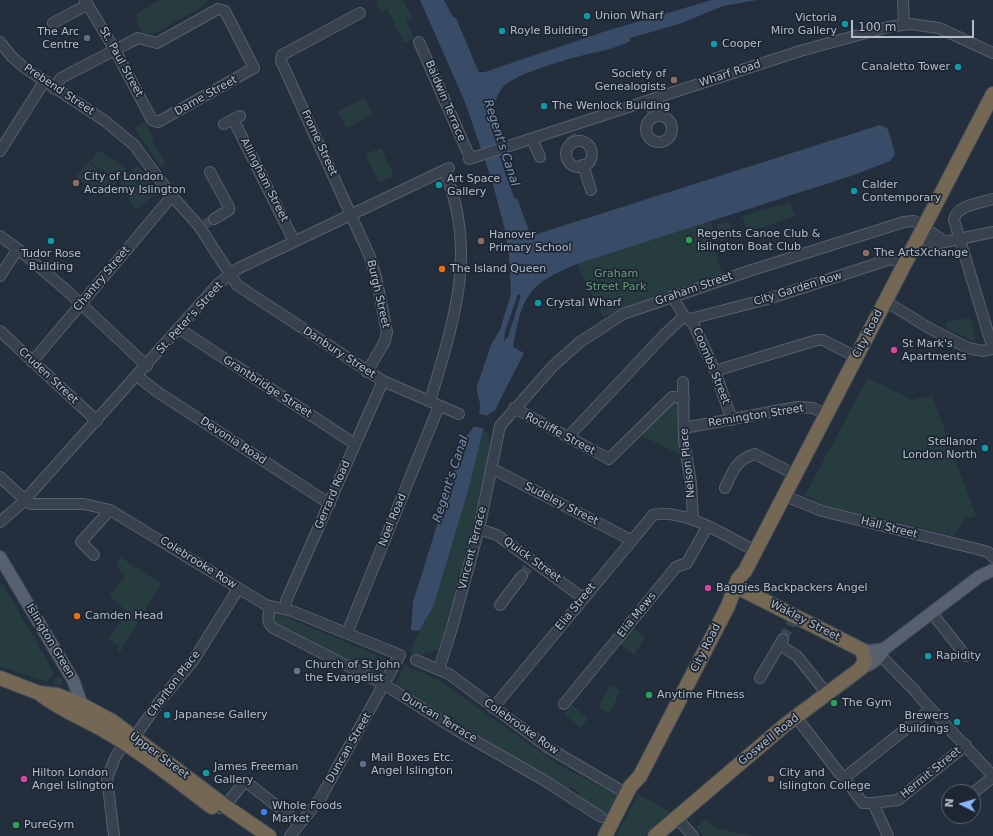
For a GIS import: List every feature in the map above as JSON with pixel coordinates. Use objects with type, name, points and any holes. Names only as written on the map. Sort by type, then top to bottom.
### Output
[{"type":"highway","name":"City Road","points":[[605,836],[627,794],[640,776],[733,597],[738,579],[744,573],[749,549],[785,496],[993,94]]},
{"type":"highway","name":"Wakley Street","points":[[733,597],[793,619],[862,650]]},
{"type":"highway","points":[[860,668],[866,658],[862,650]]},
{"type":"highway","name":"Goswell Road","points":[[655,836],[796,717],[860,668]]},
{"type":"highway","name":"Upper Street","points":[[0,678],[39,693],[57,695],[82,705],[112,721],[130,740],[220,808],[252,836]]},
{"type":"highway","name":"Upper Street","points":[[39,693],[52,704],[96,726],[130,740]]},
{"type":"highway","name":"City Road","points":[[616,836],[637,794],[640,776]]},
{"type":"highway","name":"Upper Street","points":[[220,808],[269,836]]},
{"type":"main road","name":"Islington Green","points":[[0,557],[73,680],[85,713],[96,726]]},
{"type":"main road","name":"Goswell Road","points":[[860,668],[871,664],[883,652],[931,612],[980,576],[993,570]]},
{"type":"main road","points":[[862,650],[883,652]]},
{"type":"street","points":[[903,0],[904,25]]},
{"type":"street","points":[[54,23],[86,2]]},
{"type":"street","name":"St. Paul Street","points":[[86,2],[115,50],[152,120],[158,122]]},
{"type":"street","name":"Dame Street","points":[[115,50],[138,38],[157,43],[218,9],[226,11],[254,68],[158,122]]},
{"type":"street","name":"Frome Street","points":[[352,214],[281,61],[282,55],[360,13]]},
{"type":"street","name":"Wharf Road","points":[[473,158],[532,139],[571,135],[651,110],[800,51],[888,27],[904,25],[939,28],[993,53]]},
{"type":"street","name":"Prebend Street","points":[[0,42],[12,57],[44,82],[122,134],[141,153],[172,196]]},
{"type":"street","name":"Baldwin Terrace","points":[[419,42],[467,151],[473,158]]},
{"type":"street","points":[[54,89],[61,78],[115,50]]},
{"type":"street","points":[[0,151],[44,82]]},
{"type":"street","name":"Allingham Street","points":[[232,120],[294,241]]},
{"type":"street","points":[[571,135],[579,141],[588,144],[592,155],[588,163],[578,167],[568,162],[566,153],[570,144],[571,135]]},
{"type":"street","points":[[532,139],[540,157]]},
{"type":"street","points":[[583,165],[591,190]]},
{"type":"street","name":"St. Peter's Street","points":[[0,522],[25,500],[147,366],[219,283],[230,274],[294,241],[446,169],[457,206],[460,245],[460,282],[452,329],[430,401]]},
{"type":"street","points":[[210,172],[229,207],[229,210],[226,213],[214,219]]},
{"type":"street","name":"Danbury Street","points":[[172,196],[202,225],[237,285],[383,381],[460,414]]},
{"type":"street","name":"Chantry Street","points":[[32,362],[172,196]]},
{"type":"street","points":[[885,301],[929,328],[973,350],[983,351],[993,349],[954,220],[956,213],[959,210],[993,199]]},
{"type":"street","name":"Burgh Street","points":[[352,214],[370,257],[376,277],[387,332],[385,341],[368,372]]},
{"type":"street","name":"Graham Street","points":[[500,426],[514,408],[553,366],[580,342],[623,314],[672,296],[904,222],[914,221],[930,243],[935,244],[993,232]]},
{"type":"street","points":[[0,236],[18,249],[81,304],[147,366]]},
{"type":"street","points":[[0,276],[18,249]]},
{"type":"street","name":"City Garden Row","points":[[568,437],[663,336],[687,317],[771,298],[891,259],[904,264]]},
{"type":"street","name":"Coombs Street","points":[[672,296],[687,317],[694,323],[732,420]]},
{"type":"street","name":"Grantbridge Street","points":[[180,328],[355,444]]},
{"type":"street","name":"Cruden Street","points":[[0,332],[97,421]]},
{"type":"street","points":[[714,371],[816,340],[823,340],[856,357]]},
{"type":"street","name":"Devonia Road","points":[[138,376],[159,393],[330,504]]},
{"type":"street","name":"Gerrard Road","points":[[285,609],[286,601],[383,381]]},
{"type":"street","name":"Nelson Place","points":[[683,382],[684,428],[691,482],[693,520]]},
{"type":"street","name":"Rocliffe Street","points":[[514,408],[606,459],[609,459],[672,397],[684,398]]},
{"type":"street","name":"Noel Road","points":[[347,633],[439,406]]},
{"type":"street","name":"Remington Street","points":[[684,428],[797,408],[813,408],[827,416]]},
{"type":"street","name":"Vincent Terrace","points":[[438,669],[452,628],[479,529],[500,426]]},
{"type":"street","points":[[725,488],[737,464],[748,456],[755,454],[796,475]]},
{"type":"street","name":"Sudeley Street","points":[[491,468],[631,540]]},
{"type":"street","name":"Colebrooke Row","points":[[0,477],[25,500],[34,505],[84,504],[110,510],[238,589],[270,606],[285,609],[400,655]]},
{"type":"street","name":"Hall Street","points":[[785,496],[822,511],[977,549],[988,552],[993,557]]},
{"type":"street","points":[[94,555],[81,542],[110,510]]},
{"type":"street","name":"Elia Street","points":[[493,708],[653,515],[664,513],[693,520]]},
{"type":"street","points":[[693,520],[749,549]]},
{"type":"street","name":"Elia Mews","points":[[564,704],[676,567],[687,563],[707,527]]},
{"type":"street","name":"Quick Street","points":[[479,529],[497,535],[528,568],[583,598]]},
{"type":"street","points":[[500,605],[528,568]]},
{"type":"street","name":"Charlton Place","points":[[113,834],[107,778],[115,758],[193,661],[238,589]]},
{"type":"street","name":"Duncan Terrace","points":[[270,606],[267,618],[268,624],[273,628],[385,685],[458,731],[542,779],[601,817]]},
{"type":"street","points":[[931,612],[966,656]]},
{"type":"street","points":[[760,678],[782,642],[797,656],[827,694]]},
{"type":"street","points":[[883,652],[931,709],[966,745],[993,777],[981,787]]},
{"type":"street","name":"Duncan Street","points":[[290,836],[299,823],[305,819],[318,802],[347,749],[355,739],[400,655]]},
{"type":"street","name":"Colebrooke Row","points":[[416,660],[449,674],[547,747],[627,794]]},
{"type":"street","points":[[842,776],[931,709]]},
{"type":"street","points":[[796,717],[863,803],[873,803],[888,836]]},
{"type":"street","name":"Hermit Street","points":[[873,803],[898,800],[966,745]]},
{"type":"street","points":[[220,808],[245,781],[299,823]]},
{"type":"street","points":[[676,817],[694,836]]},
{"type":"green space","points":[[160,0],[208,0],[205,5],[153,34],[145,33],[138,24],[138,13]]},
{"type":"green space","points":[[379,0],[403,0],[412,18],[406,21],[414,38],[404,43],[387,9],[381,12],[376,2]]},
{"type":"green space","points":[[365,98],[373,115],[346,128],[338,111]]},
{"type":"green space","points":[[146,122],[154,145],[166,162],[161,167],[134,128]]},
{"type":"green space","points":[[381,148],[394,176],[379,183],[366,154]]},
{"type":"green space","points":[[98,150],[126,169],[118,181],[90,162]]},
{"type":"green space","points":[[87,162],[117,182],[107,198],[76,177]]},
{"type":"green space","points":[[138,166],[159,192],[135,210],[120,183],[125,175]]},
{"type":"green space","points":[[790,202],[795,216],[748,232],[742,216]]},
{"type":"green space","name":"Graham Street Park","points":[[711,221],[715,236],[711,237],[722,273],[643,300],[603,317],[577,264]]},
{"type":"green space","points":[[729,221],[735,236],[721,241],[716,225]]},
{"type":"green space","points":[[970,318],[976,342],[947,329],[946,322]]},
{"type":"green space","points":[[868,378],[912,400],[932,395],[976,517],[966,517],[953,536],[824,505],[805,495]]},
{"type":"green space","points":[[670,402],[679,403],[683,456],[638,434]]},
{"type":"green space","points":[[483,431],[489,433],[489,463],[458,595],[438,650],[419,655],[410,653],[419,631],[434,605],[470,484]]},
{"type":"green space","points":[[120,557],[161,584],[120,652],[117,649],[119,646],[108,638],[121,623],[116,618],[124,609],[109,595],[126,576],[117,568]]},
{"type":"green space","points":[[3,584],[54,673],[47,682],[0,666],[0,585]]},
{"type":"green space","points":[[274,612],[388,660],[381,676],[274,623],[272,618]]},
{"type":"green space","points":[[632,627],[645,637],[634,655],[619,644]]},
{"type":"green space","points":[[405,665],[437,679],[559,765],[617,795],[605,816],[577,798],[580,793],[571,787],[568,792],[504,750],[394,686]]},
{"type":"green space","points":[[58,677],[63,682],[58,687],[53,682]]},
{"type":"green space","points":[[610,685],[621,691],[609,713],[598,707]]},
{"type":"green space","points":[[572,705],[588,718],[581,728],[564,714]]},
{"type":"green space","points":[[638,794],[670,812],[644,836],[616,836]]},
{"type":"green space","points":[[706,819],[713,826],[720,829],[753,836],[703,836],[697,827]]},
{"type":"water","points":[[420,0],[444,0],[453,17],[456,18],[479,72],[485,72],[603,32],[712,0],[757,0],[723,6],[679,24],[630,38],[630,41],[615,47],[535,70],[516,78],[504,86],[497,97],[494,111],[496,141],[515,199],[517,198],[531,236],[880,125],[888,129],[895,154],[890,161],[851,176],[577,264],[548,278],[530,294],[520,315],[513,347],[524,353],[495,410],[487,415],[470,484],[434,605],[419,631],[411,630],[413,602],[464,439],[477,421],[480,405],[477,386],[491,345],[500,330],[511,294],[509,255],[505,230],[492,181],[465,102]],"holes":[[[518,294],[521,295],[508,337],[504,341],[505,332]]]},
{"type":"pier","points":[[477,413],[488,416],[485,429],[473,426]]},
{"type":"tunnel","points":[[205,224],[214,219]]},
{"type":"tunnel","points":[[522,576],[528,568]]},
{"type":"tunnel","points":[[783,639],[792,622]]},
{"type":"place","name":"Union Wharf","points":[[587,16]]},
{"type":"place","name":"Victoria Miro Gallery","points":[[845,24]]},
{"type":"place","name":"Royle Building","points":[[502,31]]},
{"type":"place","name":"The Arc Centre","points":[[87,38]]},
{"type":"place","name":"Cooper","points":[[714,44]]},
{"type":"place","name":"Canaletto Tower","points":[[958,67]]},
{"type":"place","name":"Society of Genealogists","points":[[674,80]]},
{"type":"place","name":"The Wenlock Building","points":[[544,106]]},
{"type":"place","name":"City of London Academy Islington","points":[[76,183]]},
{"type":"place","name":"Art Space Gallery","points":[[439,185]]},
{"type":"place","name":"Calder Contemporary","points":[[854,191]]},
{"type":"place","name":"Regents Canoe Club & Islington Boat Club","points":[[689,240]]},
{"type":"place","name":"Tudor Rose Building","points":[[51,241]]},
{"type":"place","name":"Hanover Primary School","points":[[481,241]]},
{"type":"place","name":"The ArtsXchange","points":[[866,253]]},
{"type":"place","name":"The Island Queen","points":[[442,269]]},
{"type":"place","name":"Crystal Wharf","points":[[538,303]]},
{"type":"place","name":"St Mark's Apartments","points":[[894,350]]},
{"type":"place","name":"Stellanor London North","points":[[985,448]]},
{"type":"place","name":"Baggies Backpackers Angel","points":[[708,588]]},
{"type":"place","name":"Camden Head","points":[[77,616]]},
{"type":"place","name":"Rapidity","points":[[928,656]]},
{"type":"place","name":"Church of St John the Evangelist","points":[[297,671]]},
{"type":"place","name":"Anytime Fitness","points":[[649,695]]},
{"type":"place","name":"The Gym","points":[[834,703]]},
{"type":"place","name":"Japanese Gallery","points":[[167,715]]},
{"type":"place","name":"Brewers Buildings","points":[[957,722]]},
{"type":"place","name":"Mail Boxes Etc. Angel Islington","points":[[363,764]]},
{"type":"place","name":"James Freeman Gallery","points":[[206,773]]},
{"type":"place","name":"Hilton London Angel Islington","points":[[24,779]]},
{"type":"place","name":"City and Islington College","points":[[771,779]]},
{"type":"place","name":"Whole Foods Market","points":[[264,812]]},
{"type":"place","name":"PureGym","points":[[16,825]]},
{"type":"water label","name":"Regent's Canal","points":[[501,143]]},
{"type":"water label","name":"Regent's Canal","points":[[451,479]]}]
